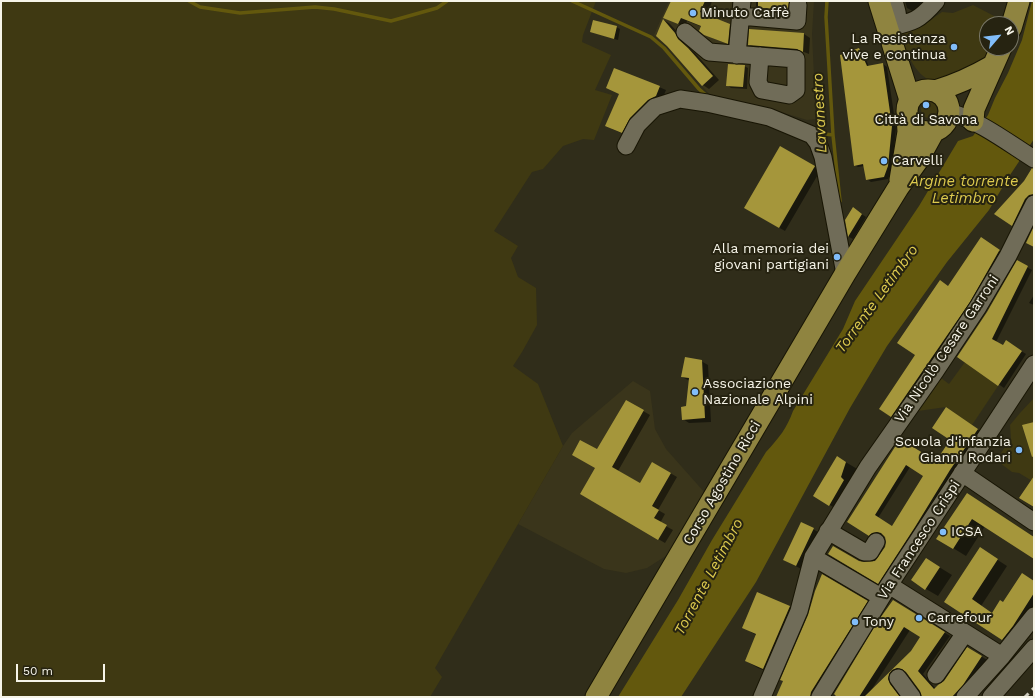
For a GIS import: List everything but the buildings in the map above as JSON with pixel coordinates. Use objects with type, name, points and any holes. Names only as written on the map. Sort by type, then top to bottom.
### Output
[{"type":"main road","points":[[879,1],[894,26],[894,48],[929,102]]},
{"type":"main road","points":[[1014,16],[1018,1]]},
{"type":"main road","points":[[976,123],[974,109],[997,56]]},
{"type":"main road","points":[[934,131],[927,132],[920,130],[910,121],[929,102],[953,86],[992,66]]},
{"type":"main road","name":"Corso Agostino Ricci","points":[[596,697],[845,274],[898,188],[918,160],[934,131],[944,124],[929,102],[908,132],[905,157],[898,188]]},
{"type":"street","points":[[894,1],[897,12],[894,26],[915,21],[936,1]]},
{"type":"street","points":[[737,54],[740,15],[797,21],[798,5]]},
{"type":"street","points":[[685,32],[709,52],[760,56]]},
{"type":"street","points":[[626,146],[637,125],[655,107],[680,99],[707,103],[769,117],[812,135],[818,142],[823,157],[845,274]]},
{"type":"street","points":[[929,102],[976,123],[1034,159]]},
{"type":"street","name":"Via Nicolò Cesare Garroni","points":[[762,697],[799,611],[813,557],[868,466],[978,307],[1008,256],[1034,204]]},
{"type":"street","name":"Via Francesco Crispi","points":[[820,697],[885,591],[1034,364]]},
{"type":"street","points":[[962,474],[1034,522]]},
{"type":"street","points":[[828,530],[864,552],[870,552],[876,542]]},
{"type":"street","points":[[813,557],[885,591],[965,633],[1002,656]]},
{"type":"street","points":[[965,697],[1002,656],[1034,616]]},
{"type":"street","points":[[936,676],[965,633]]},
{"type":"street","points":[[991,697],[1034,648]]},
{"type":"street","points":[[898,678],[912,697]]},
{"type":"shaded area","points":[[1,1],[596,1],[583,35],[582,42],[611,55],[595,90],[612,95],[594,140],[583,139],[563,146],[543,169],[532,172],[494,231],[518,246],[511,258],[518,277],[536,288],[537,325],[513,366],[538,384],[563,446],[435,668],[442,677],[430,697],[1,697]]},
{"type":"shaded area","points":[[669,1],[814,1],[812,34],[816,119],[807,120],[778,111],[709,94],[667,46],[654,35]]},
{"type":"shaded area","points":[[973,5],[994,16],[979,16],[979,56],[988,56],[987,58],[943,81],[927,79],[920,74],[910,59],[900,35],[932,19],[942,12],[953,13]]},
{"type":"shaded area","points":[[929,102],[935,104],[937,110],[935,116],[929,118],[923,116],[921,110],[923,104]]},
{"type":"shaded area","points":[[965,362],[998,386],[972,425],[946,407],[918,411],[941,378],[949,384]]},
{"type":"shaded area","points":[[633,381],[650,391],[655,429],[666,449],[705,493],[669,554],[647,568],[626,573],[604,569],[518,524],[572,433]]},
{"type":"shaded area","name":"Scuola d'infanzia Gianni Rodari","points":[[1034,398],[1034,422],[1022,426],[1030,451],[1034,450],[1034,482],[1019,473],[1012,472],[996,460],[1011,439],[1010,425]]},
{"type":"water","name":"Argine torrente Letimbro","points":[[1032,1],[1034,1],[1034,139],[989,210],[947,262],[887,346],[850,408],[756,582],[681,697],[618,697],[678,600],[712,540],[766,452],[785,428],[793,411],[843,329],[855,301],[919,206],[958,141],[973,136],[988,115],[1015,56],[1019,56],[1019,47]]},
{"type":"waterway","points":[[189,1],[200,7],[240,13],[315,7],[334,9],[391,21],[437,8],[447,1]]},
{"type":"waterway","points":[[572,1],[651,37],[664,48],[699,89],[707,96]]},
{"type":"waterway","name":"Lavanestro","points":[[827,1],[826,17],[833,135],[840,201]]},
{"type":"waterway","points":[[818,131],[833,135]]},
{"type":"railway","points":[[1025,697],[1034,688]]},
{"type":"place","name":"Minuto Caffè","points":[[693,13]]},
{"type":"place","name":"La Resistenza vive e continua","points":[[954,47]]},
{"type":"place","name":"Città di Savona","points":[[926,105]]},
{"type":"place","name":"Carvelli","points":[[884,161]]},
{"type":"place","name":"Alla memoria dei giovani partigiani","points":[[837,257]]},
{"type":"place","name":"Associazione Nazionale Alpini","points":[[695,392]]},
{"type":"place","name":"Scuola d'infanzia Gianni Rodari","points":[[1019,450]]},
{"type":"place","name":"ICSA","points":[[943,532]]},
{"type":"place","name":"Carrefour","points":[[919,618]]},
{"type":"place","name":"Tony","points":[[855,622]]},
{"type":"water label","name":"Torrente Letimbro","points":[[877,299]]},
{"type":"water label","name":"Torrente Letimbro","points":[[709,577]]}]
